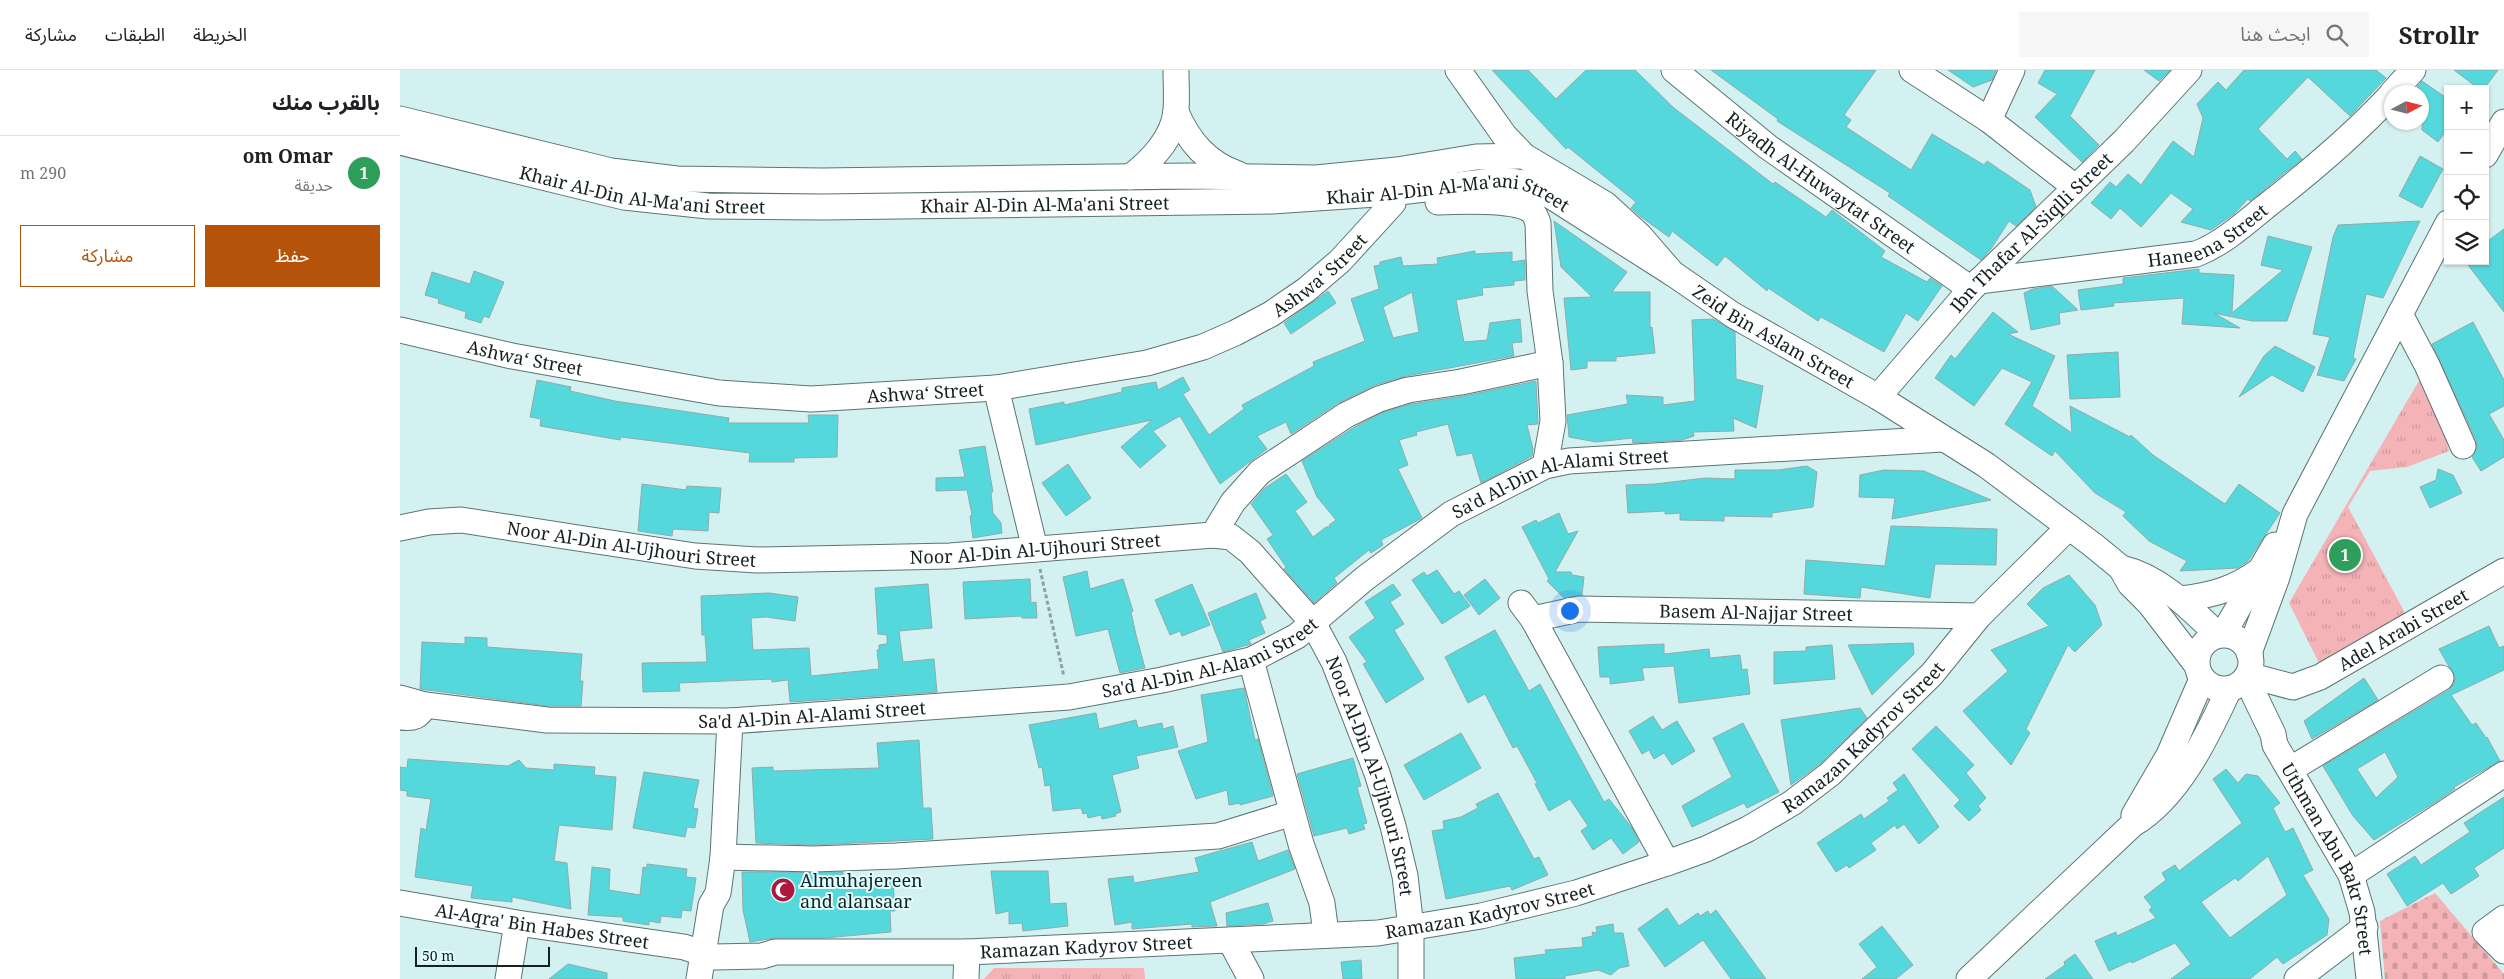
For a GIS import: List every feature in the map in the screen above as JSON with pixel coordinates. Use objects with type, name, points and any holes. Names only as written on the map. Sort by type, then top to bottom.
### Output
[{"type":"street","points":[[1130,177],[1154,156],[1164,142],[1176,112],[1176,70]]},
{"type":"street","name":"Zeid Bin Aslam Street","points":[[1458,70],[1504,135],[1524,156],[1604,204],[1640,236],[1672,273],[1734,315],[1878,397],[1986,465],[2070,527],[2121,568],[2130,584],[2150,604],[2199,672]]},
{"type":"street","points":[[1912,70],[1989,120],[2075,187]]},
{"type":"street","points":[[1989,120],[2012,70]]},
{"type":"street","name":"Ibn Thafar Al-Siqlli Street","points":[[1878,397],[1975,285],[2124,141],[2189,70]]},
{"type":"street","name":"Haneena Street","points":[[2400,85],[2414,70]]},
{"type":"street","name":"Riyadh Al-Huwaytat Street","points":[[1678,71],[1768,148],[1975,285]]},
{"type":"street","name":"Haneena Street","points":[[1975,285],[2196,254],[2209,249],[2307,174],[2384,102]]},
{"type":"street","points":[[1176,112],[1184,130],[1195,146],[1218,165],[1245,177]]},
{"type":"street","name":"Khair Al-Din Al-Ma'ani Street","points":[[400,119],[611,171],[654,178],[823,181],[1130,177],[1316,178],[1397,170],[1476,157],[1524,156]]},
{"type":"street","points":[[2489,148],[2504,122]]},
{"type":"street","name":"Khair Al-Din Al-Ma'ani Street","points":[[400,142],[624,197],[708,206],[823,207],[1392,198],[1501,180],[1524,183],[1543,191],[1672,273]]},
{"type":"street","points":[[1392,198],[1510,204],[1531,210],[1538,223],[1540,291],[1550,363],[1553,421],[1545,466]]},
{"type":"street","name":"Ashwa‘ Street","points":[[400,330],[512,356],[719,393],[811,398],[996,388],[1148,363],[1203,347],[1235,333],[1271,314],[1306,290],[1340,261],[1392,198]]},
{"type":"street","points":[[1969,979],[2132,824],[2148,816],[2178,780],[2210,730],[2243,674],[2280,568],[2296,514],[2444,232]]},
{"type":"street","points":[[2400,314],[2427,365],[2463,446]]},
{"type":"street","points":[[1213,535],[1233,502],[1260,472],[1346,415],[1379,399],[1408,390],[1461,382],[1550,363]]},
{"type":"street","points":[[996,388],[1035,549]]},
{"type":"street","name":"Sa'd Al-Din Al-Alami Street","points":[[400,698],[425,705],[547,720],[730,721],[1069,697],[1162,680],[1251,660],[1297,636],[1364,579],[1451,514],[1545,466],[1570,461],[1943,439]]},
{"type":"street","points":[[2132,824],[2136,809],[2169,755],[2199,672],[2197,654],[2202,646],[2220,635],[2263,568],[2288,520],[2296,514]]},
{"type":"street","name":"Noor Al-Din Al-Ujhouri Street","points":[[400,528],[429,522],[461,520],[695,556],[757,560],[950,556],[1213,535],[1231,537],[1250,552],[1313,623],[1334,662],[1377,773],[1405,876],[1411,928],[1411,979]]},
{"type":"street","name":"Ramazan Kadyrov Street","points":[[705,955],[762,947],[775,952],[967,952],[1378,932],[1481,916],[1566,895],[1706,849],[1748,829],[1792,803],[1830,774],[1932,674],[1979,616],[2070,527]]},
{"type":"street","name":"Zeid Bin Aslam Street","points":[[2121,568],[2139,572],[2180,599],[2220,635]]},
{"type":"street","points":[[2180,599],[2198,597],[2231,588],[2243,583],[2263,568]]},
{"type":"street","name":"Adel Arabi Street","points":[[2243,674],[2295,676],[2301,682],[2326,675],[2504,570]]},
{"type":"street","name":"Basem Al-Najjar Street","points":[[1667,863],[1527,611],[1579,609],[1979,616]]},
{"type":"street","points":[[2220,635],[2237,638],[2246,647],[2243,674]]},
{"type":"street","points":[[1251,660],[1292,813],[1322,903],[1326,934]]},
{"type":"street","points":[[2199,672],[2214,688],[2243,674]]},
{"type":"street","name":"Uthman Abu Bakr Street","points":[[2243,674],[2264,742],[2275,745],[2291,769],[2351,875],[2359,896],[2365,928],[2369,979]]},
{"type":"street","points":[[2291,769],[2441,678]]},
{"type":"street","points":[[400,717],[410,719],[417,716],[425,705]]},
{"type":"street","points":[[698,979],[705,955],[711,905],[718,894],[723,857],[730,721]]},
{"type":"street","points":[[2351,875],[2504,774]]},
{"type":"street","points":[[723,857],[814,858],[896,856],[1218,836],[1292,813]]},
{"type":"street","name":"Al-Aqra' Bin Habes Street","points":[[400,903],[705,955]]},
{"type":"street","points":[[2504,918],[2485,932],[2504,951]]},
{"type":"street","points":[[508,979],[517,923]]},
{"type":"street","points":[[2297,979],[2365,928]]},
{"type":"street","points":[[1230,940],[1251,979]]},
{"type":"street","points":[[966,979],[967,952]]},
{"type":"path","points":[[1035,549],[1069,697]]},
{"type":"green space","points":[[2427,367],[2449,451],[2407,467],[2370,471],[2348,507],[2405,613],[2320,665],[2289,603]]},
{"type":"green space","points":[[2435,893],[2504,974],[2504,979],[2385,979],[2380,921]]},
{"type":"green space","points":[[994,968],[1144,968],[1145,979],[984,979]]},
{"type":"building","points":[[1492,70],[1528,70],[1556,99],[1586,70],[1635,70],[1674,108],[1773,184],[1775,182],[1826,217],[1832,210],[1885,251],[1881,257],[1927,282],[1930,278],[1942,286],[1918,321],[1906,313],[1884,352],[1821,317],[1818,321],[1768,288],[1767,291],[1725,256],[1717,266],[1672,231],[1669,237],[1641,217],[1631,208],[1636,202],[1568,147],[1566,149]]},
{"type":"building","points":[[1711,70],[1876,70],[1844,115],[1851,120],[1846,127],[1911,170],[1932,134],[1984,165],[1987,161],[2030,190],[2036,207],[2016,226],[2009,221],[1991,249],[1981,260],[1888,196],[1890,193],[1777,121],[1778,119]]},
{"type":"building","points":[[1948,70],[1996,70],[1992,80],[1973,87]]},
{"type":"building","points":[[2045,70],[2095,70],[2070,116],[2099,145],[2082,162],[2035,117],[2057,94],[2038,83]]},
{"type":"building","points":[[2144,70],[2170,70],[2159,81]]},
{"type":"building","points":[[2244,70],[2376,70],[2386,78],[2350,116],[2308,77],[2258,129],[2287,159],[2295,151],[2302,159],[2250,201],[2248,199],[2234,214],[2211,230],[2181,222],[2193,209],[2171,193],[2141,227],[2120,208],[2111,219],[2091,203],[2110,182],[2116,187],[2128,174],[2141,185],[2173,141],[2194,157],[2203,118],[2197,104],[2218,82],[2226,90]]},
{"type":"building","points":[[2454,70],[2498,70],[2487,85],[2474,85]]},
{"type":"building","points":[[2422,81],[2428,85],[2419,85]]},
{"type":"building","points":[[2429,86],[2444,96],[2444,134],[2438,142],[2422,130],[2429,130]]},
{"type":"building","points":[[2420,156],[2443,169],[2422,208],[2399,196]]},
{"type":"building","points":[[1554,221],[1627,272],[1612,292],[1650,292],[1650,328],[1652,327],[1655,353],[1616,357],[1616,361],[1587,361],[1587,368],[1571,370],[1564,298],[1592,297],[1561,267]]},
{"type":"building","points":[[2420,221],[2383,298],[2366,294],[2353,358],[2356,359],[2344,381],[2317,375],[2330,337],[2313,334],[2333,237],[2338,225]]},
{"type":"building","points":[[2504,229],[2504,312],[2468,265],[2489,265],[2489,240]]},
{"type":"building","points":[[2268,236],[2312,247],[2287,321],[2252,321],[2214,313],[2240,328],[2182,324],[2184,298],[2113,303],[2114,306],[2081,310],[2078,290],[2123,284],[2123,278],[2199,269],[2199,273],[2234,275],[2232,313],[2283,270],[2261,265]]},
{"type":"building","points":[[1475,251],[1475,254],[1512,252],[1512,262],[1525,260],[1525,280],[1514,281],[1514,285],[1482,288],[1483,295],[1456,300],[1464,342],[1487,340],[1490,323],[1520,319],[1522,342],[1512,343],[1514,356],[1406,376],[1375,385],[1338,403],[1291,434],[1286,422],[1257,436],[1267,449],[1220,484],[1180,416],[1153,431],[1166,446],[1140,468],[1121,447],[1152,420],[1036,445],[1029,409],[1064,402],[1064,405],[1122,392],[1122,388],[1156,382],[1158,390],[1183,377],[1190,390],[1183,394],[1209,435],[1244,409],[1242,405],[1314,366],[1313,362],[1365,341],[1351,299],[1379,289],[1374,266],[1380,265],[1380,262],[1401,257],[1403,266],[1438,264],[1437,258]],"holes":[[[1412,292],[1419,332],[1393,338],[1383,307]]]},
{"type":"building","points":[[474,271],[504,282],[489,318],[484,316],[481,323],[465,318],[466,312],[438,303],[439,299],[425,295],[432,272],[470,284]]},
{"type":"building","points":[[2052,286],[2078,310],[2059,313],[2060,324],[2031,330],[2024,293],[2033,289]]},
{"type":"building","points":[[1328,291],[1336,303],[1291,334],[1284,323]]},
{"type":"building","points":[[1993,312],[2018,332],[2008,334],[2055,356],[2032,406],[2072,433],[2070,406],[2130,437],[2131,435],[2153,455],[2225,504],[2239,484],[2280,513],[2248,561],[2238,568],[2180,571],[2187,561],[2149,541],[2123,516],[2126,512],[2095,493],[2055,451],[2052,456],[2005,424],[2032,382],[2002,368],[1974,406],[1935,378],[1951,355],[1955,359]]},
{"type":"building","points":[[1713,319],[1735,332],[1736,379],[1763,386],[1756,428],[1733,418],[1734,431],[1693,432],[1694,436],[1682,440],[1633,443],[1632,438],[1596,442],[1569,437],[1567,415],[1628,404],[1626,395],[1663,397],[1663,405],[1695,401],[1692,320]]},
{"type":"building","points":[[2473,322],[2504,380],[2504,406],[2489,414],[2504,440],[2504,457],[2481,471],[2472,457],[2477,448],[2476,440],[2432,344]]},
{"type":"building","points":[[2275,346],[2315,367],[2303,392],[2272,375],[2239,397],[2264,356]]},
{"type":"building","points":[[2118,352],[2120,397],[2070,399],[2067,355]]},
{"type":"building","points":[[537,380],[571,387],[570,391],[615,401],[729,418],[728,423],[809,423],[808,415],[838,415],[837,457],[794,458],[794,462],[749,462],[750,453],[621,437],[620,440],[540,426],[541,419],[530,417]]},
{"type":"building","points":[[1536,381],[1538,424],[1527,425],[1533,449],[1532,456],[1481,483],[1472,453],[1457,456],[1448,424],[1416,432],[1417,435],[1399,440],[1408,465],[1398,469],[1422,518],[1381,540],[1383,545],[1371,553],[1369,550],[1334,578],[1337,583],[1314,603],[1284,569],[1286,567],[1267,539],[1273,535],[1251,504],[1265,488],[1286,474],[1307,502],[1295,511],[1313,537],[1326,527],[1330,527],[1329,525],[1336,520],[1317,497],[1302,461],[1353,428],[1384,412],[1411,404],[1464,396]]},
{"type":"building","points":[[985,446],[993,492],[991,492],[993,513],[1001,523],[1002,533],[973,538],[970,516],[972,515],[967,490],[936,491],[936,478],[965,477],[959,450]]},
{"type":"building","points":[[1068,464],[1091,498],[1066,516],[1042,483]]},
{"type":"building","points":[[1807,466],[1817,472],[1813,507],[1772,513],[1772,517],[1724,516],[1724,521],[1680,520],[1680,513],[1665,514],[1665,511],[1628,513],[1626,485],[1655,484],[1705,478],[1735,479],[1735,470],[1778,470]]},
{"type":"building","points":[[2438,469],[2453,475],[2462,493],[2430,508],[2420,487],[2436,480]]},
{"type":"building","points":[[1884,470],[1924,471],[1991,500],[1892,519],[1895,498],[1859,497],[1860,475]]},
{"type":"building","points":[[642,484],[686,490],[687,486],[721,488],[719,513],[709,512],[708,531],[673,529],[672,536],[638,531]]},
{"type":"building","points":[[1559,513],[1568,534],[1578,531],[1555,572],[1571,572],[1572,575],[1584,577],[1582,595],[1564,598],[1547,581],[1549,579],[1522,527],[1536,520],[1538,523]]},
{"type":"building","points":[[1891,526],[1997,529],[1996,565],[1935,564],[1930,598],[1861,587],[1860,598],[1804,594],[1806,560],[1885,566]]},
{"type":"building","points":[[1437,570],[1454,594],[1459,591],[1470,606],[1442,624],[1412,580],[1424,572],[1427,576]]},
{"type":"building","points":[[1087,571],[1090,589],[1123,579],[1133,611],[1131,612],[1145,668],[1120,673],[1108,629],[1076,636],[1063,577]]},
{"type":"building","points":[[2069,575],[2095,605],[2102,625],[2075,652],[2068,645],[2026,729],[2030,733],[2011,765],[1963,711],[2008,671],[1991,650],[2049,626],[2027,604],[2043,588]]},
{"type":"building","points":[[1030,579],[1031,603],[1036,602],[1037,618],[1022,618],[1021,616],[965,619],[963,582]]},
{"type":"building","points":[[1485,579],[1500,598],[1479,615],[1464,595]]},
{"type":"building","points":[[928,584],[932,628],[899,631],[903,662],[934,659],[937,692],[790,702],[788,680],[772,682],[772,679],[679,683],[680,691],[643,692],[642,663],[707,662],[705,635],[702,635],[701,596],[769,593],[798,597],[795,621],[766,617],[751,618],[753,650],[809,648],[811,676],[879,669],[877,650],[879,650],[879,645],[887,644],[887,635],[878,634],[875,588]]},
{"type":"building","points":[[1192,584],[1210,625],[1182,636],[1180,631],[1170,635],[1155,600]]},
{"type":"building","points":[[1393,584],[1401,595],[1390,602],[1404,624],[1394,630],[1424,679],[1386,703],[1363,664],[1367,662],[1349,637],[1375,618],[1365,602]]},
{"type":"building","points":[[1256,593],[1266,618],[1260,621],[1265,633],[1249,640],[1251,644],[1223,652],[1208,613]]},
{"type":"building","points":[[2489,626],[2499,648],[2504,646],[2504,670],[2451,695],[2472,725],[2476,723],[2487,737],[2500,761],[2454,787],[2455,789],[2434,803],[2374,840],[2353,816],[2323,766],[2449,690],[2454,684],[2455,677],[2439,649]],"holes":[[[2385,752],[2398,777],[2376,798],[2357,769]]]},
{"type":"building","points":[[1495,630],[1529,691],[1540,684],[1604,802],[1609,799],[1632,828],[1639,842],[1623,854],[1611,838],[1593,850],[1581,831],[1588,826],[1570,799],[1549,811],[1535,784],[1537,783],[1517,746],[1513,748],[1485,694],[1468,703],[1445,657]]},
{"type":"building","points":[[465,637],[487,638],[487,647],[582,654],[580,681],[583,681],[581,706],[548,706],[420,689],[422,642],[465,644]]},
{"type":"building","points":[[1913,643],[1914,654],[1872,695],[1848,645]]},
{"type":"building","points":[[1664,644],[1664,654],[1709,649],[1710,658],[1740,655],[1742,670],[1747,669],[1750,694],[1679,703],[1674,666],[1642,668],[1644,680],[1610,684],[1610,677],[1600,677],[1598,647]]},
{"type":"building","points":[[1832,645],[1835,679],[1774,684],[1774,652],[1806,651],[1806,647]]},
{"type":"building","points":[[2364,678],[2378,700],[2312,739],[2304,721]]},
{"type":"building","points":[[1244,688],[1255,740],[1258,739],[1273,796],[1240,805],[1240,803],[1229,805],[1227,790],[1196,799],[1178,751],[1208,742],[1201,695]]},
{"type":"building","points":[[1860,708],[1867,718],[1821,763],[1791,785],[1781,720]]},
{"type":"building","points":[[1096,713],[1099,729],[1136,720],[1138,728],[1162,723],[1163,729],[1173,726],[1178,747],[1136,756],[1139,768],[1112,775],[1121,812],[1115,814],[1116,816],[1102,819],[1101,815],[1088,818],[1087,813],[1083,814],[1081,808],[1053,811],[1050,785],[1045,786],[1042,767],[1039,768],[1029,725]]},
{"type":"building","points":[[1653,716],[1662,730],[1677,721],[1695,751],[1672,765],[1664,753],[1654,759],[1649,750],[1642,754],[1629,731]]},
{"type":"building","points":[[1743,723],[1779,792],[1747,808],[1744,803],[1692,827],[1682,806],[1732,777],[1713,738]]},
{"type":"building","points":[[1936,726],[1974,765],[1966,773],[1986,798],[1978,806],[1981,810],[1969,821],[1954,806],[1960,800],[1912,749]]},
{"type":"building","points":[[1461,733],[1481,768],[1424,800],[1404,765]]},
{"type":"building","points":[[919,740],[923,808],[931,808],[933,839],[814,845],[756,843],[752,768],[773,767],[773,771],[879,768],[877,743]]},
{"type":"building","points":[[1353,758],[1361,786],[1357,787],[1367,823],[1363,824],[1365,829],[1349,834],[1347,828],[1314,836],[1297,774]]},
{"type":"building","points":[[408,759],[508,766],[519,760],[526,768],[554,770],[554,764],[595,767],[594,775],[616,777],[612,830],[559,825],[554,861],[567,863],[571,909],[512,897],[512,902],[471,898],[473,886],[415,877],[421,828],[426,830],[431,799],[407,796],[407,791],[400,790],[400,767],[407,768]]},
{"type":"building","points":[[2226,769],[2238,783],[2246,774],[2258,776],[2280,803],[2273,808],[2285,832],[2293,828],[2313,870],[2303,875],[2329,919],[2327,935],[2283,964],[2277,957],[2250,979],[2171,979],[2191,964],[2175,943],[2132,963],[2131,961],[2109,971],[2095,941],[2116,932],[2117,936],[2156,918],[2149,910],[2152,907],[2144,897],[2166,880],[2162,873],[2175,865],[2179,871],[2242,823],[2213,779]],"holes":[[[2268,856],[2287,895],[2230,938],[2201,902],[2235,878],[2238,881]]]},
{"type":"building","points":[[644,772],[699,780],[693,808],[698,809],[695,828],[687,827],[685,837],[633,828]]},
{"type":"building","points":[[1904,774],[1939,827],[1919,844],[1904,824],[1897,829],[1895,825],[1871,843],[1876,850],[1849,868],[1847,865],[1836,872],[1817,843],[1861,814],[1864,819],[1889,801],[1887,798],[1898,790],[1893,783]]},
{"type":"building","points":[[1498,793],[1534,859],[1539,857],[1548,875],[1512,890],[1510,886],[1446,899],[1432,831],[1444,829],[1443,821],[1461,817],[1478,808],[1476,804]]},
{"type":"building","points":[[2504,797],[2504,848],[2474,868],[2479,876],[2451,894],[2443,883],[2407,906],[2387,874],[2415,856],[2421,865],[2470,832],[2464,823]]},
{"type":"building","points":[[1252,842],[1258,861],[1288,850],[1295,869],[1210,902],[1217,926],[1192,927],[1192,924],[1132,929],[1132,922],[1115,925],[1108,879],[1133,876],[1134,883],[1199,872],[1195,858]]},
{"type":"building","points":[[647,864],[687,869],[686,877],[696,878],[691,911],[682,910],[681,918],[661,916],[660,923],[649,921],[649,925],[623,921],[623,917],[588,915],[592,867],[610,869],[609,890],[640,895],[643,867],[647,868]]},
{"type":"building","points":[[991,871],[1048,871],[1050,904],[1066,903],[1068,926],[1023,931],[1022,923],[1009,924],[1009,911],[996,914]]},
{"type":"building","points":[[742,872],[843,872],[843,880],[864,879],[864,883],[893,881],[895,911],[890,911],[891,932],[824,938],[775,938],[750,942],[743,910]]},
{"type":"building","points":[[1268,903],[1273,921],[1263,924],[1227,926],[1226,913]]},
{"type":"building","points":[[1667,908],[1679,926],[1698,913],[1700,916],[1708,911],[1710,915],[1716,910],[1766,979],[1731,979],[1703,940],[1665,967],[1638,929]]},
{"type":"building","points":[[1613,924],[1614,933],[1623,933],[1629,966],[1619,968],[1611,975],[1598,970],[1565,976],[1565,979],[1516,979],[1514,958],[1546,954],[1545,950],[1583,947],[1582,938],[1593,936],[1592,932],[1597,933],[1596,927]]},
{"type":"building","points":[[1882,926],[1913,965],[1896,979],[1862,979],[1877,967],[1859,944]]},
{"type":"building","points":[[2075,954],[2093,979],[2045,979],[2065,965],[2064,962]]},
{"type":"building","points":[[1361,960],[1362,979],[1343,979],[1341,962]]},
{"type":"building","points":[[568,964],[607,973],[607,979],[549,979]]},
{"type":"place","name":"om Omar","points":[[2345,555]]},
{"type":"place","name":"Almuhajereen and alansaar","points":[[783,890]]}]
